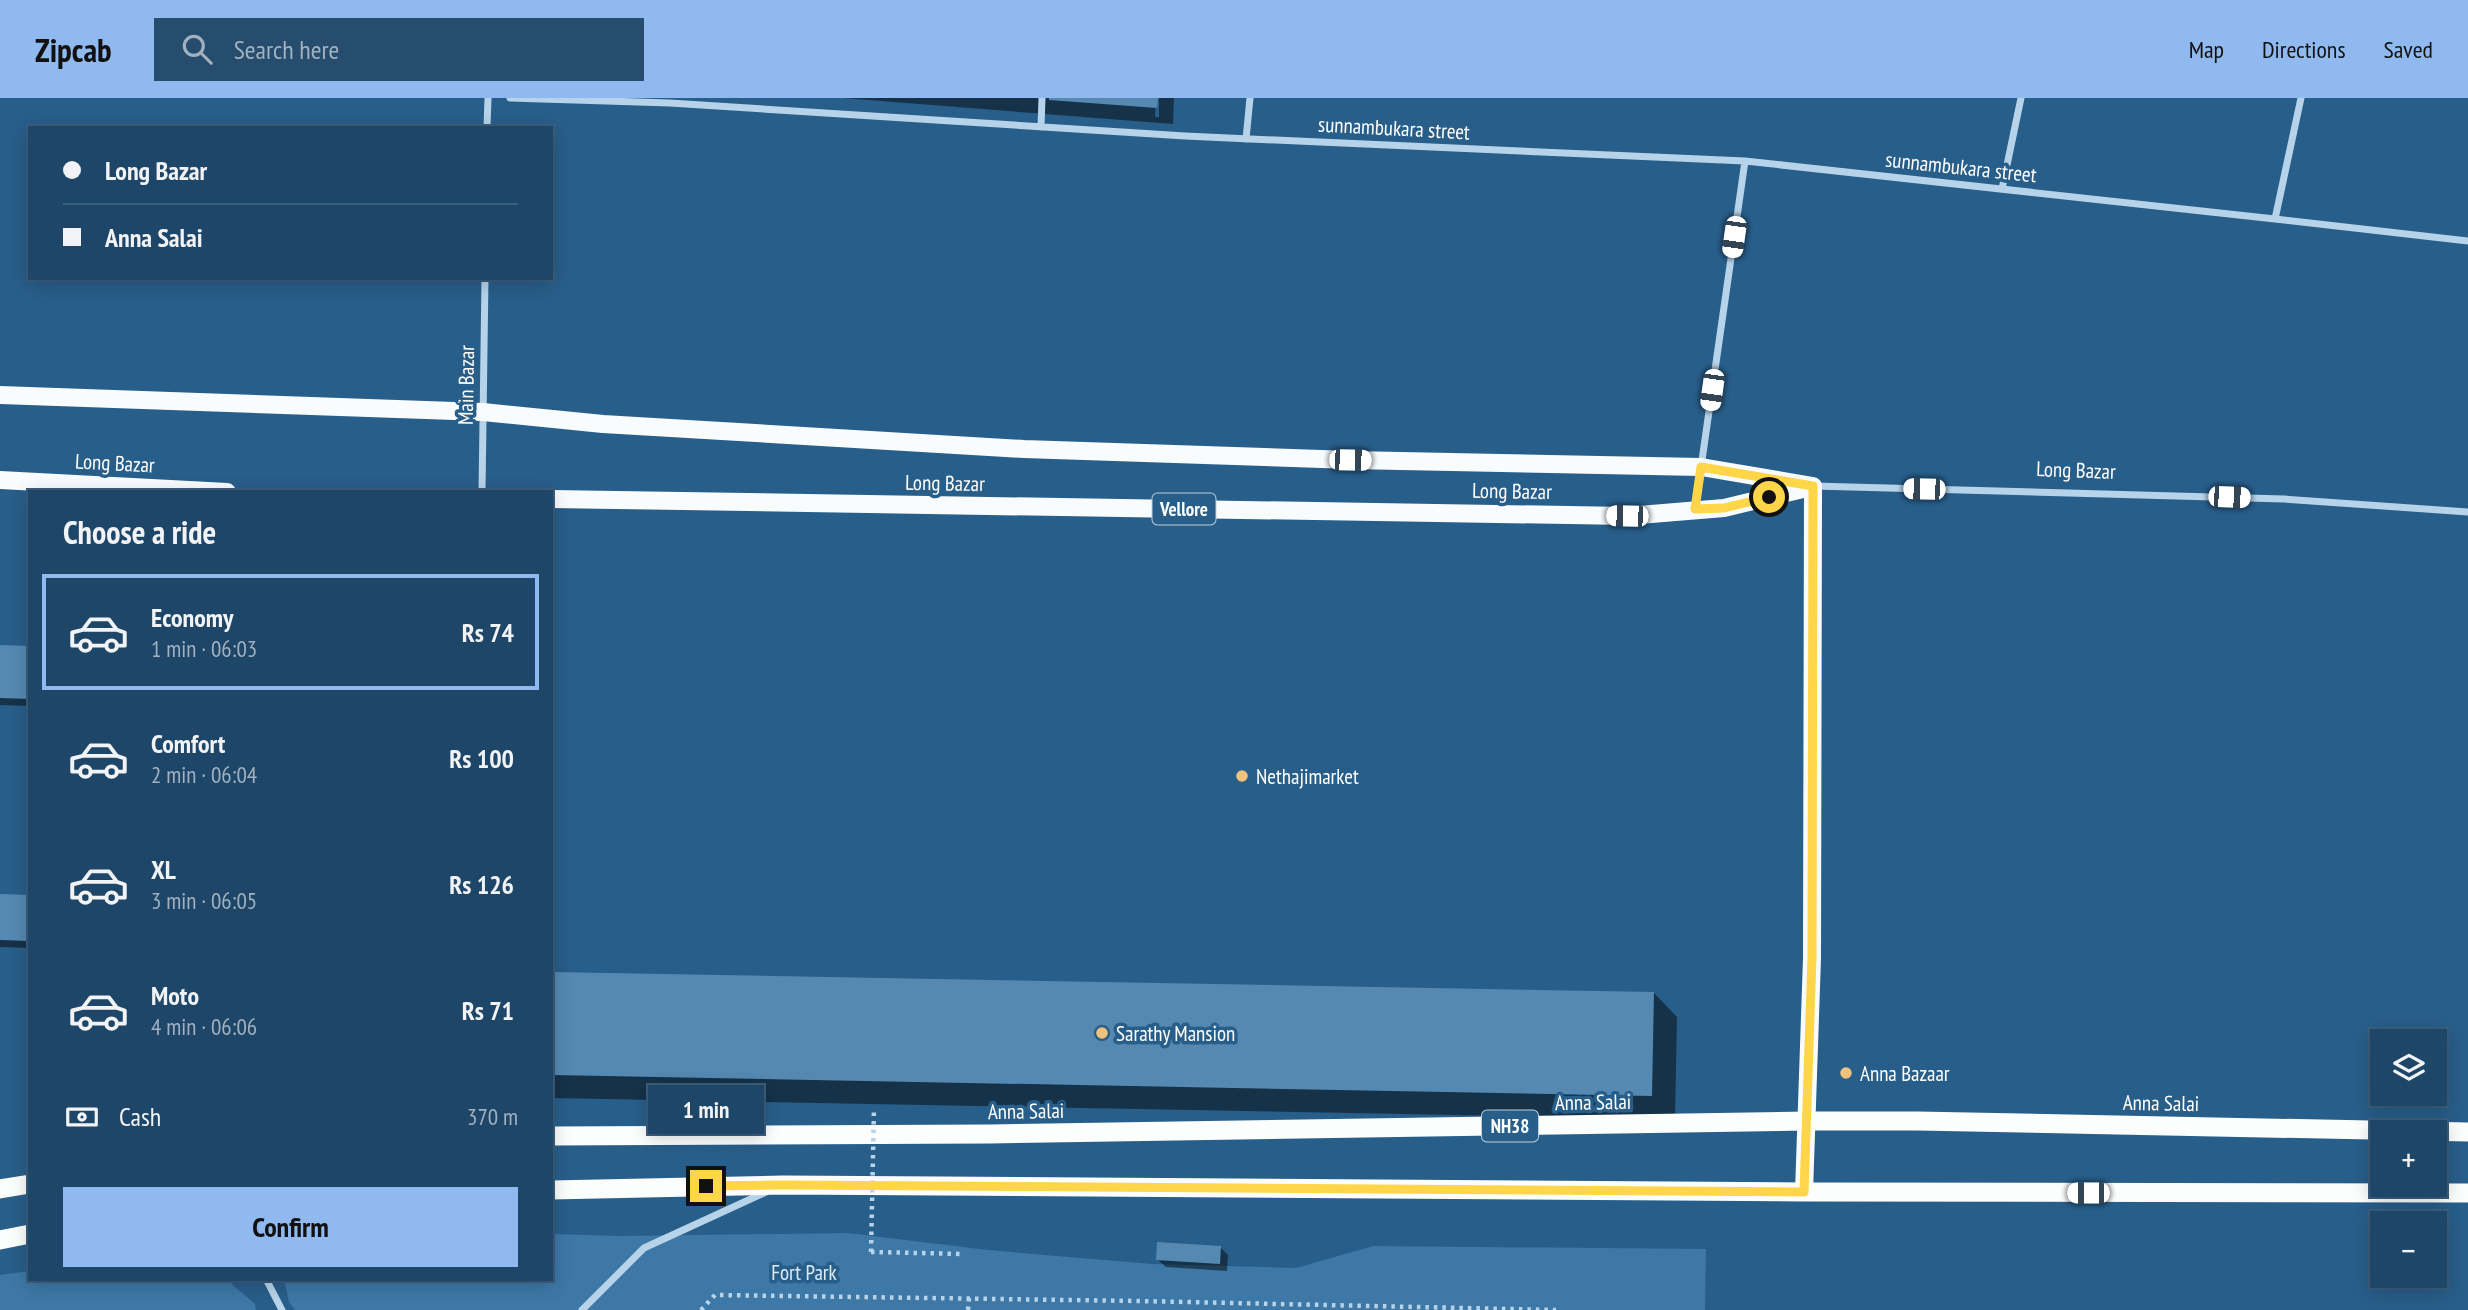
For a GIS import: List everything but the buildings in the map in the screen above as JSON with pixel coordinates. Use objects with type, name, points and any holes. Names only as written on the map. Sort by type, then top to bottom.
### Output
[{"type":"highway","name":"Anna Salai","points":[[553,1136],[990,1134],[1808,1121],[2468,1132]]},
{"type":"highway","points":[[0,1189],[28,1184]]},
{"type":"highway","points":[[553,1190],[783,1185],[1804,1192],[2468,1193]]},
{"type":"highway","points":[[0,1240],[28,1234]]},
{"type":"main road","points":[[0,395],[483,412],[603,424],[1024,449],[1350,460],[1701,467],[1813,486],[1812,958],[1804,1192]]},
{"type":"main road","name":"Long Bazar","points":[[0,480],[190,490]]},
{"type":"main road","name":"Long Bazar","points":[[553,499],[1627,516],[1724,508],[1813,486]]},
{"type":"street","points":[[487,126],[488,98]]},
{"type":"street","name":"sunnambukara street","points":[[510,98],[670,103],[1246,139],[1745,161],[2468,241]]},
{"type":"street","points":[[1041,127],[1042,98]]},
{"type":"street","points":[[1246,139],[1251,98]]},
{"type":"street","points":[[2002,189],[2021,98]]},
{"type":"street","points":[[2275,219],[2301,98]]},
{"type":"street","points":[[1695,509],[1745,161]]},
{"type":"street","name":"Main Bazar","points":[[482,490],[485,280]]},
{"type":"street","name":"Long Bazar","points":[[1813,486],[2284,499],[2468,512]]},
{"type":"street","points":[[582,1310],[644,1248],[783,1185]]},
{"type":"street","points":[[267,1281],[282,1310]]},
{"type":"path","points":[[874,1108],[871,1252],[964,1254]]},
{"type":"path","points":[[701,1310],[715,1295],[1556,1310]]},
{"type":"path","points":[[968,1310],[969,1298]]},
{"type":"green space","name":"Fort Park","points":[[848,1233],[988,1250],[1152,1264],[1296,1268],[1373,1246],[1706,1249],[1705,1310],[295,1310],[289,1302],[284,1281],[553,1281],[553,1234],[620,1236]]},
{"type":"green space","points":[[28,1271],[28,1281],[228,1281],[255,1304],[256,1310],[0,1310],[0,1275]]},
{"type":"place","name":"Nethajimarket","points":[[1242,776]]},
{"type":"place","name":"Sarathy Mansion","points":[[1102,1033]]},
{"type":"place","name":"Anna Bazaar","points":[[1846,1073]]},
{"type":"route","points":[[706,1186],[1804,1192],[1812,958],[1813,486],[1701,467],[1695,509],[1724,508],[1769,497]]}]
